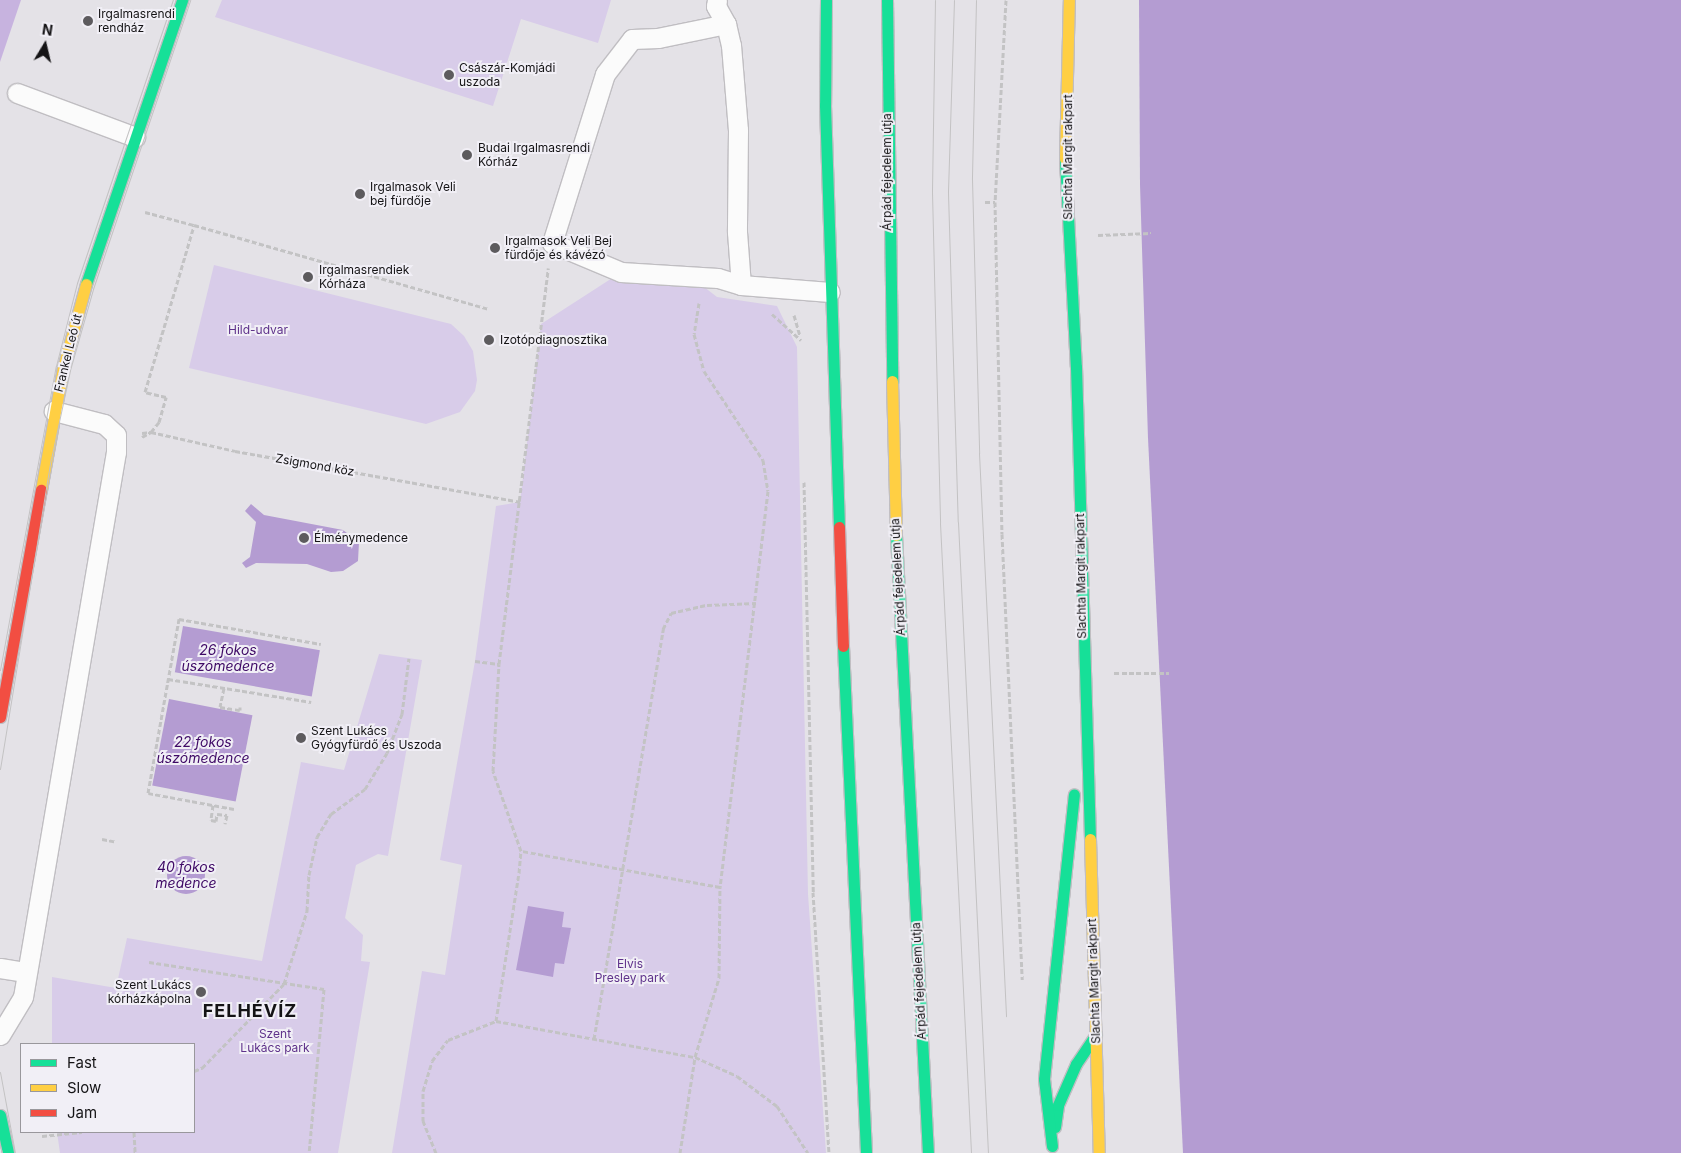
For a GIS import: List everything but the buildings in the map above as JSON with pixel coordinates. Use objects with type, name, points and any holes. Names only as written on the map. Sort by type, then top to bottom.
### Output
[{"type":"main road","name":"Frankel Leó út","points":[[0,717],[54,411],[85,286],[182,0]]},
{"type":"main road","points":[[826,0],[825,105],[830,292],[848,774],[866,1153]]},
{"type":"main road","name":"Árpád fejedelem útja","points":[[886,0],[893,478],[928,1153]]},
{"type":"main road","name":"Slachta Margit rakpart","points":[[1069,0],[1066,177],[1076,367],[1084,706],[1099,1153]]},
{"type":"main road","points":[[1052,1150],[1044,1079],[1084,706]]},
{"type":"main road","points":[[1052,1150],[1058,1105],[1076,1064],[1096,1034]]},
{"type":"main road","points":[[0,1115],[8,1153]]},
{"type":"lane","points":[[717,0],[716,6],[726,24],[738,130],[737,232],[741,285]]},
{"type":"lane","points":[[726,24],[658,38],[632,39],[605,74],[552,243],[621,272],[718,278],[741,285],[830,292]]},
{"type":"lane","points":[[17,93],[135,137]]},
{"type":"lane","points":[[0,1035],[23,997],[116,452],[116,435],[104,424],[54,411]]},
{"type":"lane","points":[[0,968],[26,972]]},
{"type":"path","points":[[1006,0],[995,202],[1002,534],[1022,991]]},
{"type":"path","points":[[985,202],[995,202]]},
{"type":"path","points":[[145,212],[489,309]]},
{"type":"path","points":[[116,452],[151,432],[159,422],[166,397],[145,392],[194,225]]},
{"type":"path","points":[[1093,236],[1151,234]]},
{"type":"path","points":[[496,1021],[521,851],[493,772],[499,664],[552,243]]},
{"type":"path","points":[[680,1153],[695,1057],[720,978],[720,887],[756,603],[768,491],[763,460],[704,371],[694,334],[699,302],[718,278]]},
{"type":"path","points":[[801,340],[801,350]]},
{"type":"path","name":"Zsigmond köz","points":[[151,432],[235,451],[520,502]]},
{"type":"path","points":[[804,478],[813,892],[829,1153]]},
{"type":"path","points":[[594,1039],[624,870],[663,628],[671,612],[707,605],[756,603]]},
{"type":"path","points":[[234,809],[148,793],[179,619],[321,644]]},
{"type":"path","points":[[195,1071],[202,1068],[284,984],[307,911],[309,875],[317,837],[331,814],[365,789],[387,753],[402,714],[408,658]]},
{"type":"path","points":[[475,661],[499,664]]},
{"type":"path","points":[[1110,673],[1169,672]]},
{"type":"path","points":[[168,678],[311,702]]},
{"type":"path","points":[[224,688],[220,707],[240,710],[240,707]]},
{"type":"path","points":[[213,805],[211,820],[216,821],[217,814],[227,815],[225,824]]},
{"type":"path","points":[[102,839],[117,842]]},
{"type":"path","points":[[521,851],[720,887]]},
{"type":"path","points":[[148,962],[324,989],[309,1153]]},
{"type":"path","points":[[436,1153],[423,1120],[423,1091],[432,1061],[448,1040],[496,1021],[695,1057],[737,1076],[777,1106],[808,1153]]},
{"type":"path","points":[[42,1136],[72,1133]]},
{"type":"path","points":[[134,1133],[135,1153]]},
{"type":"green space","name":"Császár-Komjádi uszoda","points":[[222,0],[611,0],[598,43],[521,19],[493,106],[215,17]]},
{"type":"green space","name":"Hild-udvar","points":[[214,265],[451,324],[464,336],[473,351],[477,380],[475,391],[460,412],[426,424],[189,368]]},
{"type":"green space","name":"Elvis Presley park","points":[[620,273],[690,276],[717,297],[777,306],[797,347],[808,894],[826,1153],[392,1153],[422,971],[445,975],[462,865],[440,860],[475,661],[496,506],[520,502],[541,324]]},
{"type":"green space","name":"Szent Lukács park","points":[[379,654],[422,660],[388,856],[378,854],[356,865],[345,918],[363,935],[361,961],[370,962],[338,1153],[60,1153],[57,1133],[195,1133],[195,1043],[52,1043],[52,977],[116,988],[127,938],[262,961],[301,762],[344,770]]},
{"type":"shaded area","points":[[0,0],[21,0],[0,62]]},
{"type":"water","points":[[1139,0],[1681,0],[1681,1153],[1183,1153],[1148,438],[1140,185]]},
{"type":"water","name":"Élménymedence","points":[[251,504],[264,515],[343,530],[359,542],[358,561],[343,571],[331,572],[307,564],[256,563],[246,568],[242,563],[250,557],[256,522],[245,511]]},
{"type":"water","name":"26 fokos úszómedence","points":[[183,626],[320,650],[312,696],[175,672]]},
{"type":"water","name":"22 fokos úszómedence","points":[[169,699],[252,715],[236,802],[152,785]]},
{"type":"water","name":"40 fokos medence","points":[[186,856],[199,862],[205,875],[199,888],[186,894],[173,888],[167,875],[173,862]]},
{"type":"water","points":[[528,906],[564,912],[562,927],[571,928],[564,964],[555,963],[553,977],[516,970]]},
{"type":"tram line","points":[[0,670],[56,366],[77,283],[173,0]]},
{"type":"tram line","points":[[0,769],[51,459],[70,370],[93,289],[190,0]]},
{"type":"tram line","points":[[935,0],[932,192],[940,523],[971,1153]]},
{"type":"tram line","points":[[954,0],[948,193],[958,522],[988,1153]]},
{"type":"tram line","points":[[976,0],[972,179],[979,453],[1006,1016]]},
{"type":"tram line","points":[[0,1072],[15,1153]]},
{"type":"tram line","points":[[0,1146],[2,1153]]},
{"type":"traffic: fast","points":[[86,284],[182,0]]},
{"type":"traffic: fast","points":[[826,0],[825,105],[839,527]]},
{"type":"traffic: fast","points":[[887,0],[892,381]]},
{"type":"traffic: fast","points":[[1065,159],[1076,367],[1090,839]]},
{"type":"traffic: fast","points":[[896,535],[928,1153]]},
{"type":"traffic: fast","points":[[843,646],[866,1153]]},
{"type":"traffic: fast","points":[[1052,1146],[1044,1079],[1074,795]]},
{"type":"traffic: fast","points":[[1055,1127],[1058,1105],[1076,1064],[1096,1034]]},
{"type":"traffic: fast","points":[[0,1115],[8,1153]]},
{"type":"traffic: slow","points":[[1065,159],[1069,0]]},
{"type":"traffic: slow","points":[[41,490],[63,368],[86,284]]},
{"type":"traffic: slow","points":[[892,381],[896,535]]},
{"type":"traffic: slow","points":[[1090,839],[1099,1153]]},
{"type":"traffic: jam","points":[[0,717],[41,490]]},
{"type":"traffic: jam","points":[[839,527],[843,646]]},
{"type":"place","name":"Irgalmasrendi rendház","points":[[88,21]]},
{"type":"place","name":"Császár-Komjádi uszoda","points":[[449,75]]},
{"type":"place","name":"Budai Irgalmasrendi Kórház","points":[[467,155]]},
{"type":"place","name":"Irgalmasok Veli bej fürdője","points":[[360,194]]},
{"type":"place","name":"Irgalmasok Veli Bej fürdője és kávézó","points":[[495,248]]},
{"type":"place","name":"Irgalmasrendiek Kórháza","points":[[308,277]]},
{"type":"place","name":"Izotópdiagnosztika","points":[[489,340]]},
{"type":"place","name":"Élménymedence","points":[[304,538]]},
{"type":"place","name":"Szent Lukács Gyógyfürdő és Uszoda","points":[[301,738]]},
{"type":"place","name":"Szent Lukács kórházkápolna","points":[[201,992]]},
{"type":"district","name":"FELHÉVÍZ","points":[[250,1011]]}]
